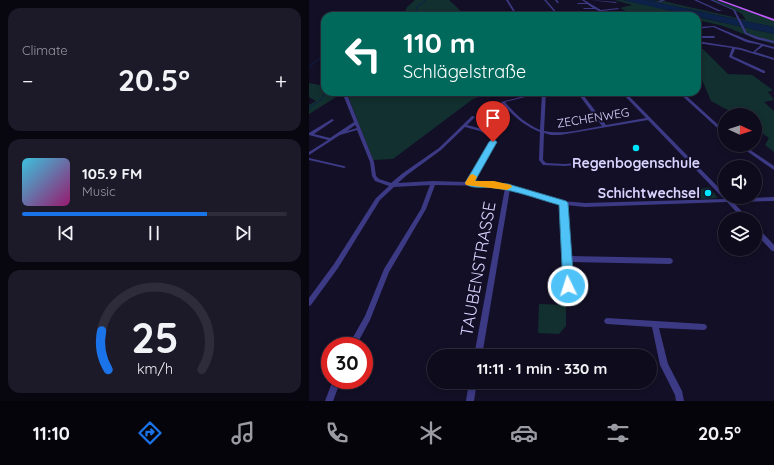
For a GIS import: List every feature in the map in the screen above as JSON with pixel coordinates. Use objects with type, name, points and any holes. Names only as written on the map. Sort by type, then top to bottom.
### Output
[{"type":"main road","points":[[718,0],[774,20]]},
{"type":"street","points":[[507,0],[514,12]]},
{"type":"street","points":[[545,0],[556,12]]},
{"type":"street","points":[[555,0],[558,3]]},
{"type":"street","points":[[583,0],[601,12],[618,9]]},
{"type":"street","points":[[591,0],[616,2]]},
{"type":"street","points":[[659,0],[665,0]]},
{"type":"street","points":[[695,0],[722,11]]},
{"type":"street","points":[[711,0],[730,8],[735,12],[745,33],[774,42]]},
{"type":"street","points":[[578,4],[588,4]]},
{"type":"street","points":[[584,9],[607,7]]},
{"type":"street","points":[[701,26],[713,26],[747,41],[774,48]]},
{"type":"street","points":[[701,37],[714,37]]},
{"type":"street","points":[[701,43],[734,48],[774,59]]},
{"type":"street","points":[[753,53],[763,45]]},
{"type":"street","points":[[734,48],[730,56],[731,57],[764,72]]},
{"type":"street","points":[[344,96],[372,162],[374,176],[377,180],[391,185],[469,183],[494,184],[563,203],[608,206],[718,199]]},
{"type":"street","name":"ZECHENWEG","points":[[528,96],[503,102],[524,123],[532,129],[543,133],[560,134],[649,119]]},
{"type":"street","name":"ZECHENWEG","points":[[543,133],[544,96]]},
{"type":"street","points":[[582,96],[605,127]]},
{"type":"street","points":[[627,96],[718,189]]},
{"type":"street","points":[[684,96],[718,127]]},
{"type":"street","points":[[309,303],[336,266],[378,199],[391,185],[440,149],[473,117]]},
{"type":"street","points":[[310,134],[332,120]]},
{"type":"street","points":[[309,154],[356,123]]},
{"type":"street","points":[[465,126],[481,130],[494,137],[488,153],[469,183]]},
{"type":"street","points":[[339,134],[358,129]]},
{"type":"street","points":[[543,133],[541,160],[545,164],[565,165],[609,160]]},
{"type":"street","points":[[310,134],[330,139]]},
{"type":"street","points":[[751,152],[774,168]]},
{"type":"street","points":[[309,159],[344,167]]},
{"type":"street","points":[[357,337],[368,318],[386,271],[423,210],[433,184]]},
{"type":"street","name":"TAUBENSTRASSE","points":[[479,349],[508,187]]},
{"type":"street","points":[[762,199],[774,199]]},
{"type":"street","points":[[563,203],[569,300]]},
{"type":"street","points":[[732,204],[740,212]]},
{"type":"street","points":[[762,236],[774,249]]},
{"type":"street","points":[[567,259],[670,261]]},
{"type":"street","points":[[607,321],[705,327]]},
{"type":"street","points":[[655,324],[664,365],[679,394],[680,401]]},
{"type":"street","points":[[329,401],[334,389]]},
{"type":"street","points":[[470,401],[472,389]]},
{"type":"green space","points":[[415,0],[449,0],[462,12],[405,12],[407,7]]},
{"type":"green space","points":[[614,0],[623,0],[677,12],[628,12],[620,8],[632,5]]},
{"type":"green space","points":[[646,0],[663,1],[746,20],[742,14],[712,0],[716,0],[774,20],[774,27]]},
{"type":"green space","points":[[701,18],[774,34],[774,44],[755,38],[717,24],[701,21]]},
{"type":"green space","points":[[701,49],[728,74],[752,75],[773,90],[768,92],[774,100],[764,102],[774,111],[774,152],[765,145],[769,138],[762,133],[762,108],[724,108],[711,101],[701,79]]},
{"type":"green space","points":[[309,83],[321,85],[321,96],[338,96],[309,114],[309,105],[316,101],[309,97]]},
{"type":"green space","points":[[348,96],[482,96],[473,99],[393,159],[373,160]]},
{"type":"green space","points":[[709,187],[718,198],[701,199],[696,190]]},
{"type":"green space","points":[[539,304],[566,305],[566,326],[559,334],[538,333]]},
{"type":"water","points":[[623,0],[646,0],[774,27],[774,34],[701,18],[701,12],[676,12]]},
{"type":"waterway","points":[[416,12],[417,7],[426,0]]},
{"type":"waterway","points":[[651,0],[655,1]]},
{"type":"waterway","points":[[309,67],[321,57]]},
{"type":"waterway","points":[[309,108],[322,99],[323,96]]},
{"type":"slow traffic","points":[[473,177],[469,183],[494,184],[507,187]]},
{"type":"place","name":"Regenbogenschule","points":[[636,148]]},
{"type":"place","name":"Schichtwechsel","points":[[708,193]]},
{"type":"route","points":[[493,142],[469,183],[494,184],[563,203],[568,286]]}]
